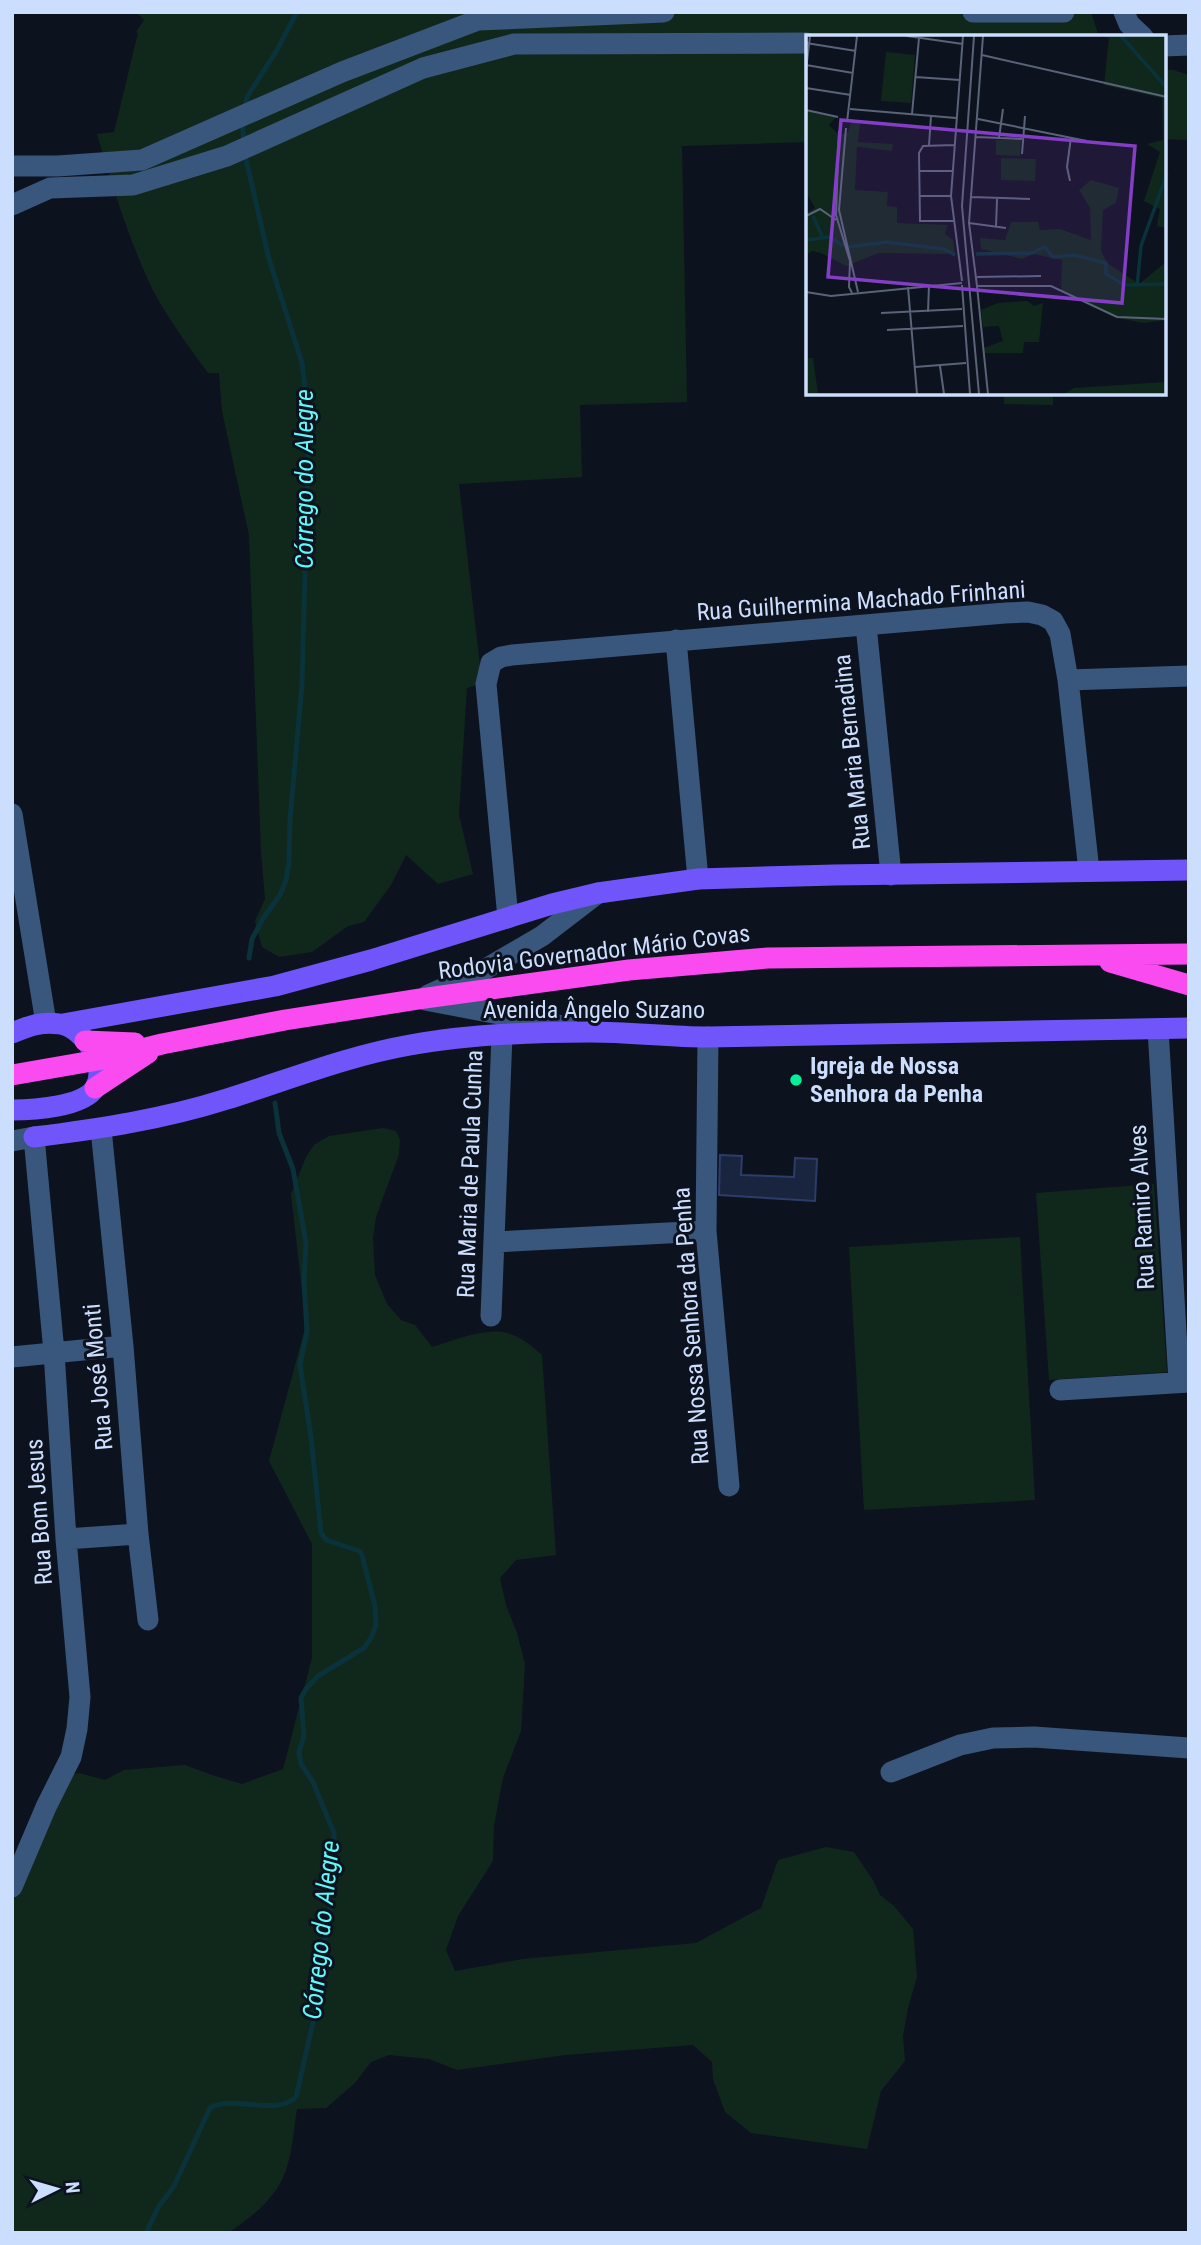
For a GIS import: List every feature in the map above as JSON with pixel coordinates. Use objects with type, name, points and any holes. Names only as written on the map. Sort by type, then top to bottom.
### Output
[{"type":"highway","name":"Rodovia Governador Mário Covas","points":[[12,1076],[285,1020],[629,970],[768,958],[1189,954]]},
{"type":"highway","points":[[1088,956],[1189,985]]},
{"type":"highway","points":[[85,1041],[162,1044]]},
{"type":"highway","points":[[95,1088],[162,1044]]},
{"type":"main road","points":[[12,1032],[39,1024],[275,986],[371,960],[552,904],[698,879],[1189,870]]},
{"type":"main road","points":[[13,1110],[71,1103],[86,1097],[95,1088],[99,1073],[97,1060],[76,1030],[39,1024]]},
{"type":"main road","name":"Avenida Ângelo Suzano","points":[[34,1137],[102,1129],[225,1100],[333,1064],[408,1045],[452,1038],[592,1032],[708,1037],[1189,1028]]},
{"type":"main road","points":[[13,1110],[34,1137],[54,1106]]},
{"type":"street","points":[[440,34],[447,12]]},
{"type":"street","points":[[12,166],[58,166],[142,160],[342,72],[478,20],[664,12]]},
{"type":"street","points":[[972,12],[1064,12]]},
{"type":"street","points":[[1124,12],[1129,24],[1141,35]]},
{"type":"street","points":[[12,205],[50,188],[134,185],[227,156],[423,68],[514,44],[806,43]]},
{"type":"street","points":[[1166,46],[1189,45]]},
{"type":"street","name":"Rua Guilhermina Machado Frinhani","points":[[508,918],[486,684],[491,663],[512,655],[1005,613],[1028,612],[1042,615],[1053,621],[1060,634],[1068,680],[1089,871]]},
{"type":"street","name":"Rua Maria Bernadina","points":[[866,625],[891,875]]},
{"type":"street","points":[[676,640],[698,879]]},
{"type":"street","points":[[1068,680],[1189,676]]},
{"type":"street","points":[[12,814],[39,1024]]},
{"type":"street","points":[[419,999],[482,971],[542,936],[598,894]]},
{"type":"street","points":[[419,999],[592,1032]]},
{"type":"street","name":"Rua Ramiro Alves","points":[[1158,1029],[1179,1206],[1184,1382]]},
{"type":"street","name":"Rua Maria de Paula Cunha","points":[[491,1316],[502,1035]]},
{"type":"street","name":"Rua Nossa Senhora da Penha","points":[[708,1037],[706,1231],[729,1486]]},
{"type":"street","name":"Rua José Monti","points":[[102,1129],[148,1620]]},
{"type":"street","name":"Avenida Ângelo Suzano","points":[[12,1141],[34,1137]]},
{"type":"street","name":"Rua Bom Jesus","points":[[12,1887],[71,1756],[78,1729],[80,1697],[54,1352],[34,1137]]},
{"type":"street","points":[[494,1242],[706,1231]]},
{"type":"street","points":[[12,1357],[122,1346]]},
{"type":"street","points":[[1060,1390],[1184,1382]]},
{"type":"street","points":[[66,1539],[138,1534]]},
{"type":"street","points":[[891,1772],[960,1745],[993,1738],[1034,1737],[1189,1748]]},
{"type":"green space","points":[[136,12],[1091,12],[1098,35],[806,35],[806,142],[682,146],[687,402],[580,405],[582,477],[459,484],[482,683],[467,688],[459,815],[473,874],[438,884],[406,855],[391,885],[364,922],[348,926],[312,952],[279,957],[262,947],[255,921],[265,899],[249,535],[222,411],[219,373],[208,373],[155,293],[127,227],[97,134],[114,132],[138,33],[136,32],[144,20]]},
{"type":"green space","points":[[1166,70],[1189,75],[1189,140],[1166,139]]},
{"type":"green space","points":[[1004,396],[1053,396],[1053,405],[1004,404]]},
{"type":"green space","points":[[383,1128],[396,1131],[400,1140],[399,1154],[376,1217],[373,1237],[375,1275],[387,1304],[401,1320],[415,1325],[432,1347],[476,1334],[503,1332],[514,1335],[542,1355],[556,1555],[516,1560],[500,1578],[525,1664],[521,1731],[503,1778],[494,1826],[493,1861],[458,1916],[446,1950],[455,1971],[523,1959],[696,1943],[761,1908],[778,1860],[826,1847],[854,1852],[880,1895],[894,1906],[913,1929],[917,1977],[903,2036],[905,2061],[881,2091],[867,2149],[751,2133],[725,2112],[713,2079],[712,2062],[693,2045],[565,2055],[457,2070],[429,2059],[389,2055],[371,2062],[355,2083],[326,2108],[297,2109],[290,2157],[279,2185],[257,2212],[228,2233],[12,2233],[12,1895],[55,1777],[79,1773],[105,1780],[124,1770],[185,1765],[242,1784],[283,1769],[312,1658],[312,1544],[269,1461],[306,1325],[291,1194],[306,1157],[314,1145],[329,1136]]},
{"type":"green space","points":[[1154,1184],[1167,1372],[1049,1380],[1036,1193]]},
{"type":"green space","points":[[1020,1237],[1035,1500],[864,1510],[849,1247]]},
{"type":"building","points":[[720,1155],[742,1156],[741,1175],[794,1177],[795,1158],[817,1159],[815,1201],[719,1195]]},
{"type":"waterway","name":"Córrego do Alegre","points":[[245,107],[247,97],[297,12]]},
{"type":"waterway","name":"Córrego do Alegre","points":[[242,120],[244,142]]},
{"type":"waterway","name":"Córrego do Alegre","points":[[245,155],[269,259],[302,363],[309,422],[302,684],[289,862],[280,895],[252,939],[249,958]]},
{"type":"waterway","name":"Córrego do Alegre","points":[[146,2233],[159,2206],[174,2186],[210,2108],[230,2103],[277,2105],[288,2103],[296,2097],[320,1992],[334,1852],[334,1833],[313,1782],[301,1764],[299,1752],[304,1736],[301,1698],[318,1676],[364,1648],[376,1625],[375,1606],[362,1555],[359,1551],[326,1540],[321,1533],[300,1365],[307,1331],[304,1281],[306,1243],[293,1169],[279,1133],[275,1103]]},
{"type":"place","name":"Igreja de Nossa Senhora da Penha","points":[[796,1080]]}]
